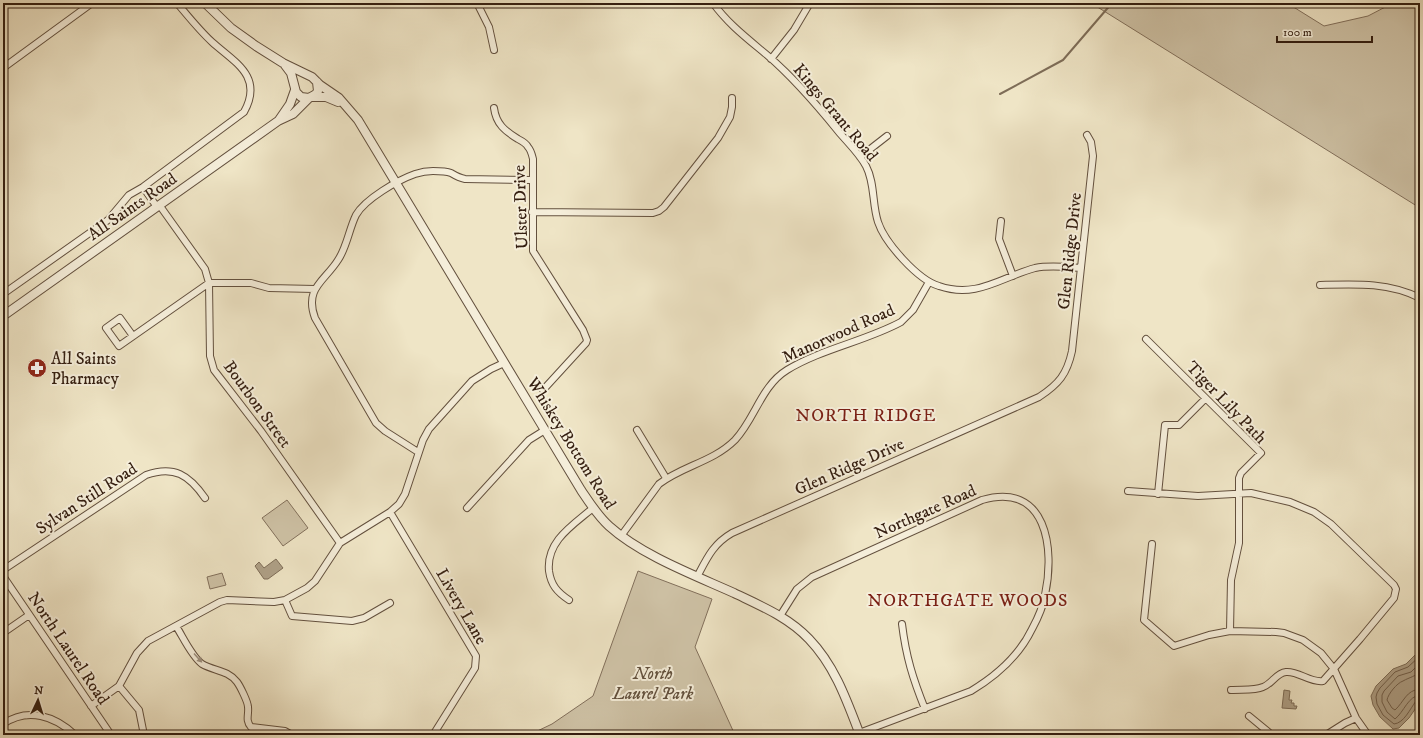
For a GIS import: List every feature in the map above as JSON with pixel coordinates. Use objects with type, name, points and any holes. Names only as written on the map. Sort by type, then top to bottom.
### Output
[{"type":"street","points":[[3,68],[92,3]]},
{"type":"street","points":[[3,294],[108,220],[129,195],[143,187],[238,118],[244,112],[250,98],[249,84],[244,69],[212,42],[177,3]]},
{"type":"street","points":[[205,3],[231,28],[244,38],[283,63],[312,77],[317,82],[318,90],[311,98],[301,97],[295,87],[292,73],[283,63]]},
{"type":"street","points":[[477,3],[489,27],[494,50]]},
{"type":"street","name":"Kings Grant Road","points":[[713,3],[733,26],[805,91],[860,157],[870,175],[878,222],[881,229],[886,238],[911,268],[929,282],[939,286],[963,290],[985,287],[1038,268],[1081,268]]},
{"type":"street","points":[[771,59],[794,30],[810,3]]},
{"type":"street","points":[[295,87],[299,78],[308,76]]},
{"type":"street","name":"Whiskey Bottom Road","points":[[317,82],[339,98],[358,120],[504,363],[593,508],[604,522],[635,546],[780,616],[809,639],[833,672],[843,691],[859,734]]},
{"type":"street","name":"All Saints Road","points":[[278,121],[290,104],[295,87]]},
{"type":"street","name":"Whiskey Bottom Road","points":[[311,98],[326,97],[346,106]]},
{"type":"street","name":"All Saints Road","points":[[3,316],[278,121],[293,114],[311,98]]},
{"type":"street","points":[[532,212],[646,213],[659,211],[718,138],[730,117],[732,98]]},
{"type":"street","name":"Ulster Drive","points":[[494,108],[496,120],[499,124],[504,130],[528,147],[533,159],[533,251],[583,330],[587,340],[586,343],[543,390]]},
{"type":"street","name":"Glen Ridge Drive","points":[[697,577],[714,548],[723,538],[732,533],[1039,398],[1059,383],[1066,373],[1072,351],[1093,156],[1091,142],[1087,135]]},
{"type":"street","points":[[860,157],[887,136]]},
{"type":"street","points":[[418,452],[376,423],[315,318],[312,301],[315,289],[340,256],[352,224],[362,206],[396,183],[416,173],[451,173],[459,178],[465,179],[533,180]]},
{"type":"street","name":"Bourbon Street","points":[[143,187],[205,269],[209,283],[210,356],[214,370],[261,431],[340,544]]},
{"type":"street","points":[[1001,221],[999,238],[1014,276]]},
{"type":"street","name":"Manorwood Road","points":[[621,536],[653,491],[666,478],[710,459],[731,443],[749,422],[771,383],[785,371],[805,361],[902,322],[913,310],[929,282]]},
{"type":"street","points":[[133,336],[120,318],[106,328],[119,346],[209,283],[251,283],[269,288],[315,289]]},
{"type":"street","points":[[1320,285],[1376,285],[1401,290],[1420,298]]},
{"type":"street","name":"Tiger Lily Path","points":[[1146,340],[1261,453],[1241,473],[1239,478],[1239,543],[1232,580],[1230,631]]},
{"type":"street","points":[[91,706],[120,686],[133,660],[148,641],[220,602],[227,600],[274,602],[285,600],[307,588],[315,581],[340,544],[390,512],[399,504],[405,494],[418,452],[430,429],[472,381],[486,371],[504,363]]},
{"type":"street","points":[[1158,494],[1165,425],[1179,425],[1205,399]]},
{"type":"street","points":[[467,508],[529,440],[545,430]]},
{"type":"street","points":[[637,430],[666,478]]},
{"type":"street","name":"Sylvan Still Road","points":[[3,570],[146,475],[162,471],[181,474],[195,484],[205,498]]},
{"type":"street","points":[[1128,491],[1198,496],[1251,493],[1278,498],[1303,507],[1323,518],[1340,532],[1394,585],[1396,589],[1394,598],[1323,681],[1285,672],[1281,673],[1263,687],[1232,690]]},
{"type":"street","name":"Northgate Road","points":[[780,616],[797,589],[812,577],[975,504],[991,498],[1002,497],[1020,501],[1037,513],[1042,522],[1047,538],[1048,560],[1045,595],[1032,630],[1010,660],[985,683],[971,691],[859,734]]},
{"type":"street","points":[[569,600],[555,590],[552,583],[548,564],[550,554],[553,546],[561,536],[593,508]]},
{"type":"street","name":"Livery Lane","points":[[390,512],[476,656],[475,668],[433,735]]},
{"type":"street","points":[[1152,544],[1144,620],[1174,646],[1209,635],[1230,631],[1276,632],[1303,640],[1327,659],[1334,669],[1339,677],[1356,718],[1368,735]]},
{"type":"street","name":"North Laurel Road","points":[[3,576],[112,735]]},
{"type":"street","points":[[285,600],[292,616],[352,621],[364,618],[390,602]]},
{"type":"street","points":[[3,633],[29,615]]},
{"type":"street","points":[[902,624],[904,645],[910,670],[925,709]]},
{"type":"street","points":[[176,626],[201,663],[208,667],[222,670],[236,681],[248,707],[247,718],[248,723],[252,727],[285,731],[292,735]]},
{"type":"street","points":[[120,686],[139,710],[144,735]]},
{"type":"street","points":[[3,724],[9,719],[18,716],[37,716],[56,720],[75,735]]},
{"type":"street","points":[[1249,716],[1272,735]]},
{"type":"street","points":[[1326,735],[1356,718]]},
{"type":"green space","points":[[1091,3],[1287,3],[1324,26],[1368,16],[1393,3],[1420,3],[1420,208]]},
{"type":"green space","points":[[287,500],[308,528],[283,546],[262,518]]},
{"type":"green space","name":"North Laurel Park","points":[[638,571],[712,599],[695,647],[735,735],[529,735],[552,724],[593,696]]},
{"type":"green space","points":[[222,573],[226,585],[210,589],[207,577]]},
{"type":"water","points":[[276,559],[283,568],[268,579],[264,579],[255,566],[259,562],[264,568]]},
{"type":"water","points":[[1420,650],[1420,702],[1409,718],[1399,728],[1393,729],[1380,717],[1373,705],[1371,696],[1376,686],[1393,669],[1406,664]]},
{"type":"water","points":[[1284,690],[1290,691],[1289,700],[1292,700],[1291,703],[1294,703],[1294,706],[1297,706],[1296,709],[1282,708]]},
{"type":"waterway","points":[[1000,94],[1063,60],[1112,3]]},
{"type":"place","name":"All Saints Pharmacy","points":[[37,368]]},
{"type":"district","name":"NORTH RIDGE","points":[[866,415]]},
{"type":"district","name":"NORTHGATE WOODS","points":[[968,600]]}]
